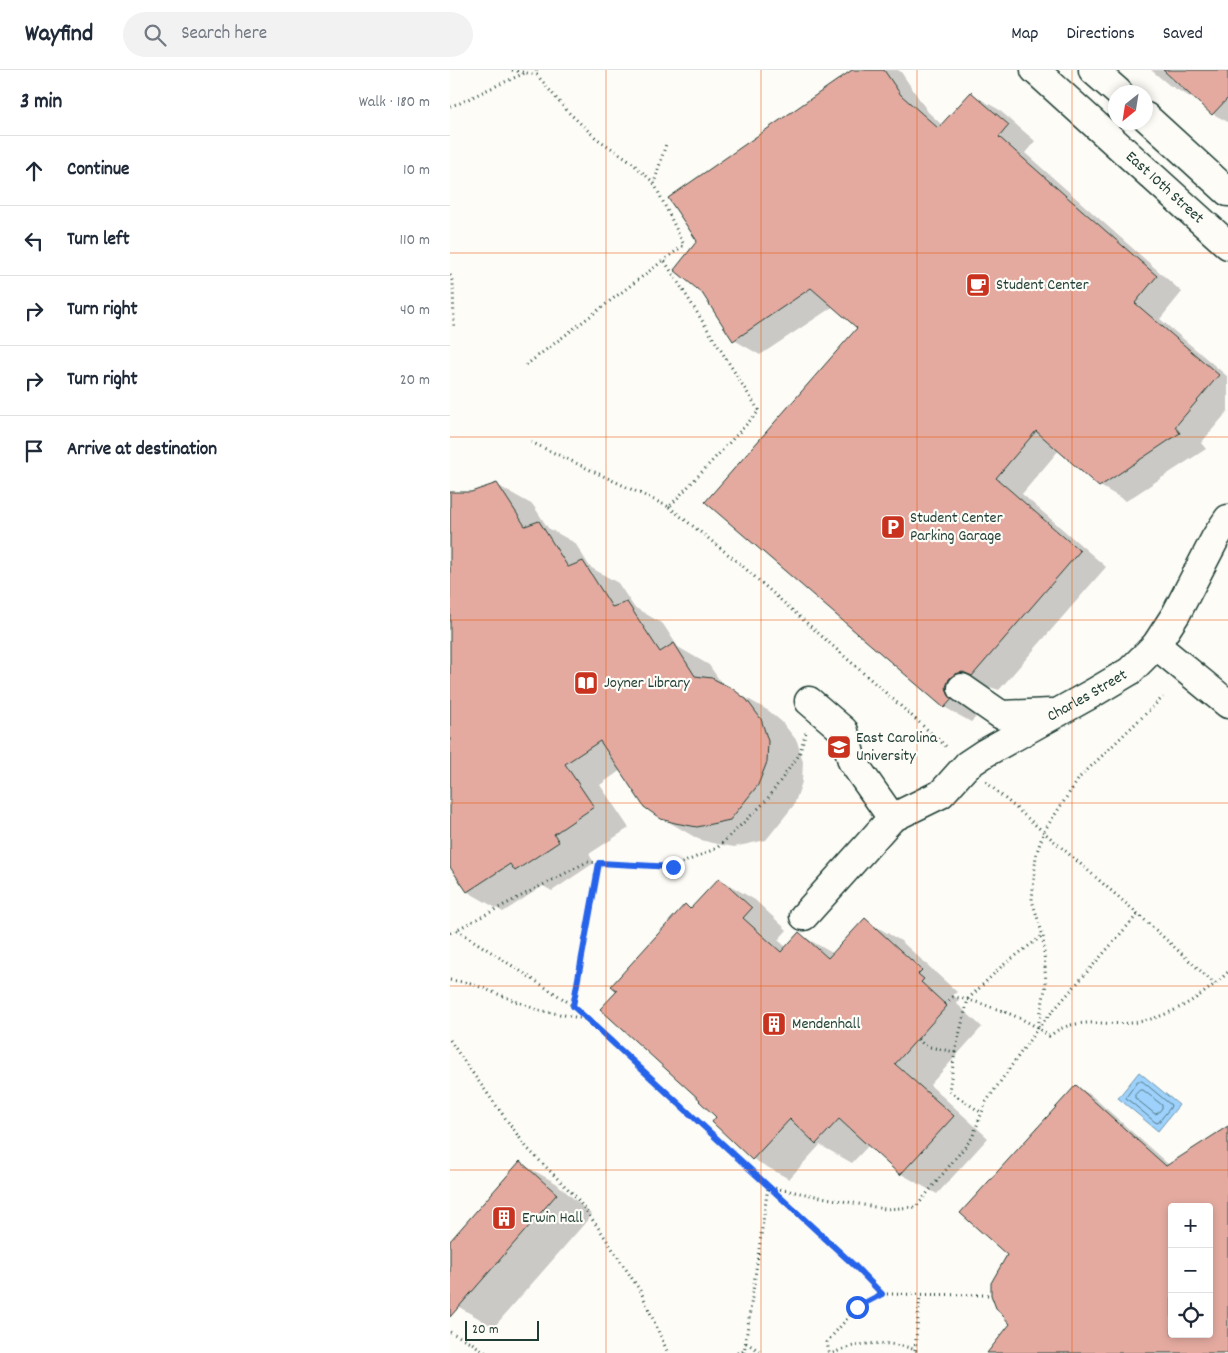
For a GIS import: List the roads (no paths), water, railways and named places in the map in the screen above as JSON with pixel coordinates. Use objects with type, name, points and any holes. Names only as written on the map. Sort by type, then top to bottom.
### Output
[{"type":"street","name":"East 10th Street","points":[[1035,70],[1228,245]]},
{"type":"street","points":[[1093,70],[1110,85]]},
{"type":"street","points":[[1153,124],[1228,192]]},
{"type":"street","name":"Charles Street","points":[[892,818],[941,794],[967,765],[984,753],[1130,671],[1156,645],[1176,614],[1216,537],[1228,519]]},
{"type":"street","points":[[1156,645],[1228,704]]},
{"type":"street","points":[[962,688],[1001,715],[1058,713]]},
{"type":"street","points":[[804,916],[892,818],[852,761],[844,731],[809,702]]},
{"type":"water","points":[[1139,1072],[1179,1105],[1158,1131],[1118,1098]]},
{"type":"place","name":"Student Center","points":[[978,285]]},
{"type":"place","name":"Student Center Parking Garage","points":[[893,527]]},
{"type":"place","name":"Joyner Library","points":[[586,683]]},
{"type":"place","name":"East Carolina University","points":[[839,747]]},
{"type":"place","name":"Mendenhall","points":[[774,1024]]},
{"type":"place","name":"Erwin Hall","points":[[504,1218]]}]
